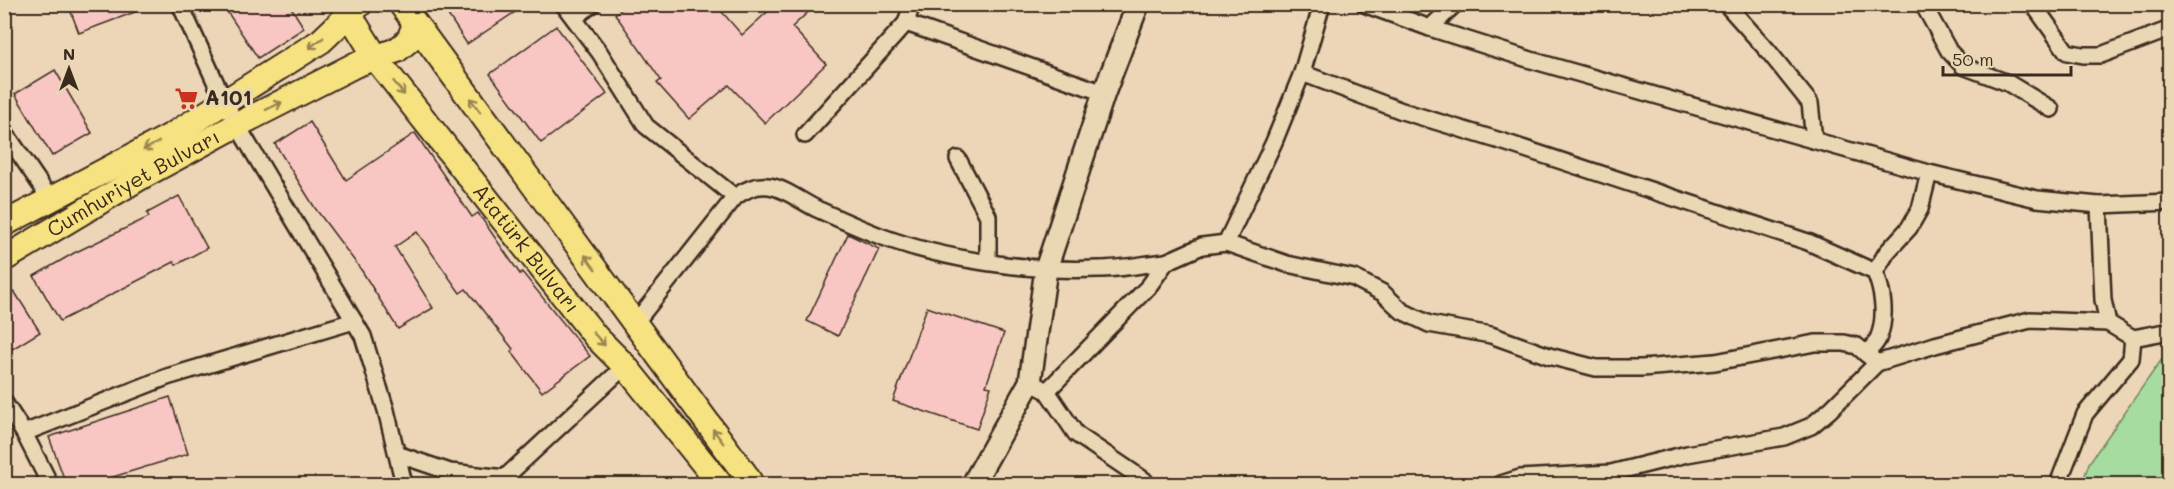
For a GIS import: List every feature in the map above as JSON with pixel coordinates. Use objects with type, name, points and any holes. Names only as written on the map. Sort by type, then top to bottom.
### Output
[{"type":"main road","name":"Cumhuriyet Bulvarı","points":[[4,224],[174,134],[321,41],[350,7]]},
{"type":"main road","name":"Atatürk Bulvarı","points":[[350,7],[376,58],[596,337],[625,366],[718,483]]},
{"type":"main road","name":"Cumhuriyet Bulvarı","points":[[4,259],[141,177],[237,125],[355,65],[397,50],[404,45],[413,32],[408,14]]},
{"type":"main road","name":"Atatürk Bulvarı","points":[[408,14],[751,484]]},
{"type":"street","points":[[563,4],[600,53],[646,126],[735,197]]},
{"type":"street","points":[[573,18],[593,4]]},
{"type":"street","points":[[805,135],[906,23],[912,4]]},
{"type":"street","points":[[1138,4],[1104,93],[1046,269],[1039,386],[1077,434],[1128,468],[1147,484]]},
{"type":"street","points":[[1226,243],[1274,142],[1302,73],[1322,4]]},
{"type":"street","points":[[1364,4],[1531,60],[1929,172],[2037,199],[2099,205],[2169,202]]},
{"type":"street","points":[[1430,28],[1455,4]]},
{"type":"street","points":[[1726,4],[1810,103],[1814,140]]},
{"type":"street","points":[[1923,4],[1949,51],[1963,66],[2008,83],[2051,109]]},
{"type":"street","points":[[2033,4],[2067,52],[2083,55],[2101,55],[2169,28]]},
{"type":"street","points":[[186,7],[224,101],[363,336],[404,484]]},
{"type":"street","points":[[906,23],[1104,93]]},
{"type":"street","points":[[1302,73],[1402,111],[1808,242],[1875,272],[1881,288],[1882,313],[1878,339],[1871,358],[1830,410],[1811,426],[1784,437],[1687,454],[1611,473],[1520,478],[1501,484]]},
{"type":"street","points":[[4,131],[51,200]]},
{"type":"street","points":[[958,159],[988,216],[988,262]]},
{"type":"street","points":[[1875,272],[1887,252],[1909,228],[1920,209],[1929,172]]},
{"type":"street","points":[[635,323],[735,197],[748,188],[760,186],[783,189],[816,208],[881,236],[952,256],[988,262],[1046,269],[1100,270],[1166,262],[1202,246],[1226,243],[1287,264],[1354,278],[1383,293],[1402,311],[1429,324],[1491,335],[1549,356],[1596,368],[1642,368],[1715,362],[1815,343],[1844,343],[1857,346],[1871,358]]},
{"type":"street","points":[[2099,205],[2103,300],[2108,323]]},
{"type":"street","points":[[974,484],[1039,386],[1142,294],[1166,262]]},
{"type":"street","points":[[1871,358],[1935,345],[2030,320],[2108,323],[2133,338],[2169,331]]},
{"type":"street","points":[[24,433],[167,377],[354,321]]},
{"type":"street","points":[[2058,484],[2085,414],[2132,359],[2133,338]]},
{"type":"street","points":[[397,454],[450,472],[502,481],[625,366]]},
{"type":"street","points":[[4,402],[24,433],[50,484]]},
{"type":"green space","points":[[2169,349],[2169,484],[2082,484],[2089,463]]},
{"type":"building","points":[[68,4],[151,4],[151,6],[79,33]]},
{"type":"building","points":[[234,4],[289,4],[304,28],[258,58],[226,10]]},
{"type":"building","points":[[441,4],[527,4],[467,44]]},
{"type":"building","points":[[629,4],[735,4],[722,12],[742,35],[776,4],[817,4],[792,27],[826,64],[765,123],[729,85],[689,119],[657,83],[661,80],[615,14]]},
{"type":"building","points":[[556,26],[607,94],[541,143],[490,74]]},
{"type":"building","points":[[55,70],[92,133],[52,156],[15,94]]},
{"type":"building","points":[[310,122],[346,180],[415,133],[472,217],[478,213],[520,274],[522,272],[590,356],[542,392],[511,351],[513,349],[466,289],[460,293],[417,232],[395,247],[433,308],[398,329],[362,271],[315,208],[275,144]]},
{"type":"building","points":[[179,196],[207,248],[176,265],[174,262],[60,321],[34,276],[74,253],[149,217],[147,213]]},
{"type":"building","points":[[848,234],[879,249],[838,336],[807,321]]},
{"type":"building","points":[[14,291],[40,332],[4,354],[4,297]]},
{"type":"building","points":[[927,307],[1004,333],[986,386],[991,387],[977,429],[893,401]]},
{"type":"building","points":[[170,397],[188,454],[90,484],[66,484],[49,437]]},
{"type":"place","name":"A101","points":[[187,98]]}]
